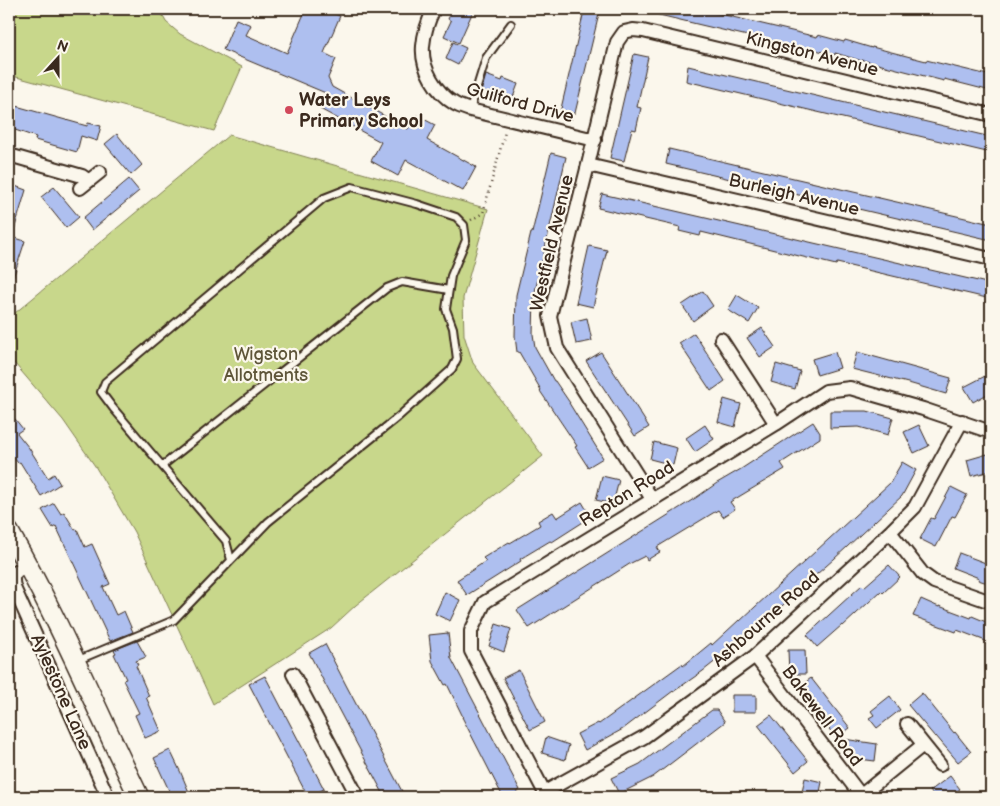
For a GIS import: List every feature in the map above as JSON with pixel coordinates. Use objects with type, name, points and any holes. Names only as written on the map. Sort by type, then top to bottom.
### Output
[{"type":"main road","name":"Aylestone Lane","points":[[9,532],[51,610],[139,797]]},
{"type":"street","name":"Guilford Drive","points":[[434,9],[424,33],[422,48],[424,62],[437,88],[456,105],[594,140]]},
{"type":"street","name":"Kingston Avenue","points":[[624,32],[633,30],[643,31],[991,115]]},
{"type":"street","name":"Westfield Avenue","points":[[624,32],[617,42],[550,316],[557,348],[652,499]]},
{"type":"street","points":[[9,155],[82,176],[84,184],[100,172]]},
{"type":"street","name":"Burleigh Avenue","points":[[588,165],[991,259]]},
{"type":"street","points":[[721,339],[776,424]]},
{"type":"street","name":"Repton Road","points":[[546,795],[471,651],[470,631],[485,602],[776,424],[826,391],[850,388],[962,421],[991,432]]},
{"type":"street","name":"Ashbourne Road","points":[[546,795],[644,737],[755,656],[915,507],[962,421]]},
{"type":"street","points":[[890,532],[923,574],[934,582],[991,602]]},
{"type":"street","name":"Aylestone Lane","points":[[28,565],[18,569],[13,577],[15,590],[108,797]]},
{"type":"street","name":"Bakewell Road","points":[[755,656],[861,797]]},
{"type":"street","points":[[293,674],[358,797]]},
{"type":"street","points":[[906,724],[940,765]]},
{"type":"street","points":[[861,797],[923,744]]},
{"type":"lane","points":[[470,110],[486,58],[511,24]]},
{"type":"lane","points":[[75,662],[174,620],[268,522],[397,418],[452,369],[457,359],[453,328],[446,309],[451,276],[466,240],[464,224],[456,217],[417,204],[352,187],[324,198],[105,382],[101,392],[226,541],[231,560]]},
{"type":"lane","points":[[162,466],[387,288],[402,282],[449,290]]},
{"type":"path","points":[[464,224],[483,213],[507,119]]},
{"type":"green space","points":[[9,9],[159,9],[166,22],[180,34],[242,67],[214,131],[9,75]]},
{"type":"green space","name":"Wigston Allotments","points":[[229,135],[488,209],[463,298],[464,335],[473,363],[543,456],[356,605],[331,628],[213,704],[134,532],[95,466],[63,420],[9,357],[9,318]]},
{"type":"building","points":[[306,9],[322,9],[340,16],[324,53],[336,59],[328,78],[332,87],[408,129],[416,115],[435,125],[427,140],[476,167],[463,191],[406,160],[398,176],[371,161],[381,142],[320,109],[328,94],[223,50],[236,19],[251,25],[246,35],[287,53]]},
{"type":"building","points":[[453,9],[474,9],[459,43],[444,36],[451,21],[448,19]]},
{"type":"building","points":[[652,9],[699,9],[817,37],[818,35],[844,42],[845,40],[991,76],[991,91],[835,53],[835,55],[808,48],[807,50],[651,13]]},
{"type":"building","points":[[584,11],[599,14],[575,113],[573,113],[571,120],[559,117]]},
{"type":"building","points":[[453,42],[466,48],[458,65],[446,59]]},
{"type":"building","points":[[634,54],[648,57],[637,107],[641,108],[636,130],[632,129],[624,161],[610,158]]},
{"type":"building","points":[[688,66],[991,137],[991,153],[686,81]]},
{"type":"building","points":[[486,75],[502,81],[503,78],[518,84],[512,100],[481,92]]},
{"type":"building","points":[[9,104],[87,126],[88,123],[101,126],[97,141],[81,136],[77,152],[35,140],[36,137],[9,128]]},
{"type":"building","points":[[117,134],[142,165],[131,175],[105,144]]},
{"type":"building","points":[[669,149],[991,224],[991,240],[666,164]]},
{"type":"building","points":[[551,153],[566,157],[534,296],[533,334],[535,347],[554,381],[570,403],[603,458],[588,467],[575,447],[577,446],[540,391],[519,352],[517,352],[515,336],[516,295]]},
{"type":"building","points":[[129,179],[139,191],[92,230],[83,218]]},
{"type":"building","points":[[15,186],[26,190],[12,237],[25,241],[11,284],[9,283],[9,198],[11,199]]},
{"type":"building","points":[[54,187],[79,217],[66,228],[41,197]]},
{"type":"building","points":[[602,194],[991,284],[991,299],[837,263],[836,265],[701,232],[700,236],[679,231],[680,227],[598,208]]},
{"type":"building","points":[[589,246],[607,250],[593,307],[576,303]]},
{"type":"building","points":[[703,291],[713,306],[693,321],[682,305]]},
{"type":"building","points":[[737,295],[758,308],[749,323],[728,310]]},
{"type":"building","points":[[587,318],[592,341],[576,344],[571,322]]},
{"type":"building","points":[[762,328],[775,347],[760,357],[747,338]]},
{"type":"building","points":[[694,333],[725,381],[711,391],[679,343]]},
{"type":"building","points":[[601,352],[649,427],[635,436],[586,361]]},
{"type":"building","points":[[835,352],[840,368],[817,375],[812,359]]},
{"type":"building","points":[[857,352],[951,378],[946,394],[852,369]]},
{"type":"building","points":[[776,364],[800,371],[795,389],[771,382]]},
{"type":"building","points":[[991,373],[991,392],[973,402],[964,387]]},
{"type":"building","points":[[724,399],[741,404],[735,427],[718,422]]},
{"type":"building","points":[[830,411],[867,411],[893,418],[888,435],[859,427],[830,428]]},
{"type":"building","points":[[15,419],[23,429],[17,433],[48,478],[54,474],[60,484],[41,496],[20,462],[18,463],[9,452],[9,423]]},
{"type":"building","points":[[813,422],[820,433],[820,438],[781,463],[785,469],[730,502],[735,509],[723,517],[718,510],[657,547],[660,552],[647,560],[645,556],[631,563],[529,628],[517,610]]},
{"type":"building","points":[[705,425],[714,439],[695,452],[686,438]]},
{"type":"building","points":[[919,425],[929,446],[914,453],[904,432]]},
{"type":"building","points":[[654,442],[677,448],[673,465],[650,459]]},
{"type":"building","points":[[991,453],[991,471],[971,476],[967,460]]},
{"type":"building","points":[[902,462],[916,470],[902,496],[834,559],[733,650],[732,648],[623,729],[585,750],[577,734],[599,724],[682,664],[683,666],[711,643],[712,645],[890,483]]},
{"type":"building","points":[[602,476],[619,480],[613,504],[596,500]]},
{"type":"building","points":[[951,487],[967,495],[955,517],[952,516],[936,547],[920,539],[931,518],[934,519]]},
{"type":"building","points":[[582,502],[591,517],[552,542],[550,541],[520,559],[521,561],[467,595],[457,580],[486,561],[483,558],[540,525],[538,521],[553,512],[557,518]]},
{"type":"building","points":[[54,503],[61,514],[64,512],[75,530],[77,529],[85,547],[92,544],[110,584],[103,587],[116,615],[124,611],[133,632],[110,641],[56,526],[53,528],[42,510]]},
{"type":"building","points":[[959,553],[991,565],[991,584],[953,568]]},
{"type":"building","points":[[889,565],[900,577],[883,593],[881,591],[817,647],[807,635],[862,585],[864,587]]},
{"type":"building","points":[[445,592],[460,600],[450,621],[435,614]]},
{"type":"building","points":[[921,599],[991,624],[991,643],[913,616]]},
{"type":"building","points":[[496,624],[511,629],[504,652],[489,646]]},
{"type":"building","points":[[448,633],[451,658],[520,790],[517,792],[520,797],[503,797],[447,684],[445,685],[432,661],[429,635]]},
{"type":"building","points":[[137,641],[146,657],[136,661],[138,665],[136,666],[149,696],[146,697],[161,731],[145,738],[135,715],[139,713],[123,680],[126,679],[114,654],[116,653],[114,650]]},
{"type":"building","points":[[325,644],[405,797],[385,797],[325,684],[309,653]]},
{"type":"building","points":[[788,650],[805,650],[806,674],[789,674]]},
{"type":"building","points":[[519,670],[545,722],[530,730],[503,678]]},
{"type":"building","points":[[265,676],[324,789],[308,797],[249,684]]},
{"type":"building","points":[[811,678],[850,728],[836,738],[798,688]]},
{"type":"building","points":[[922,693],[971,752],[958,762],[908,705]]},
{"type":"building","points":[[732,695],[756,695],[756,712],[732,712]]},
{"type":"building","points":[[890,696],[900,710],[877,728],[869,718],[874,715],[871,711]]},
{"type":"building","points":[[712,710],[717,710],[725,722],[653,777],[619,794],[611,778],[640,764]]},
{"type":"building","points":[[771,715],[808,761],[795,772],[758,725]]},
{"type":"building","points":[[546,737],[569,745],[565,760],[542,753]]},
{"type":"building","points":[[837,738],[877,744],[875,761],[851,758]]},
{"type":"building","points":[[170,750],[191,797],[172,797],[154,758]]},
{"type":"building","points":[[950,776],[960,789],[949,797],[935,797],[930,791]]},
{"type":"building","points":[[805,778],[822,782],[819,797],[801,797]]},
{"type":"place","name":"Water Leys Primary School","points":[[289,110]]}]
